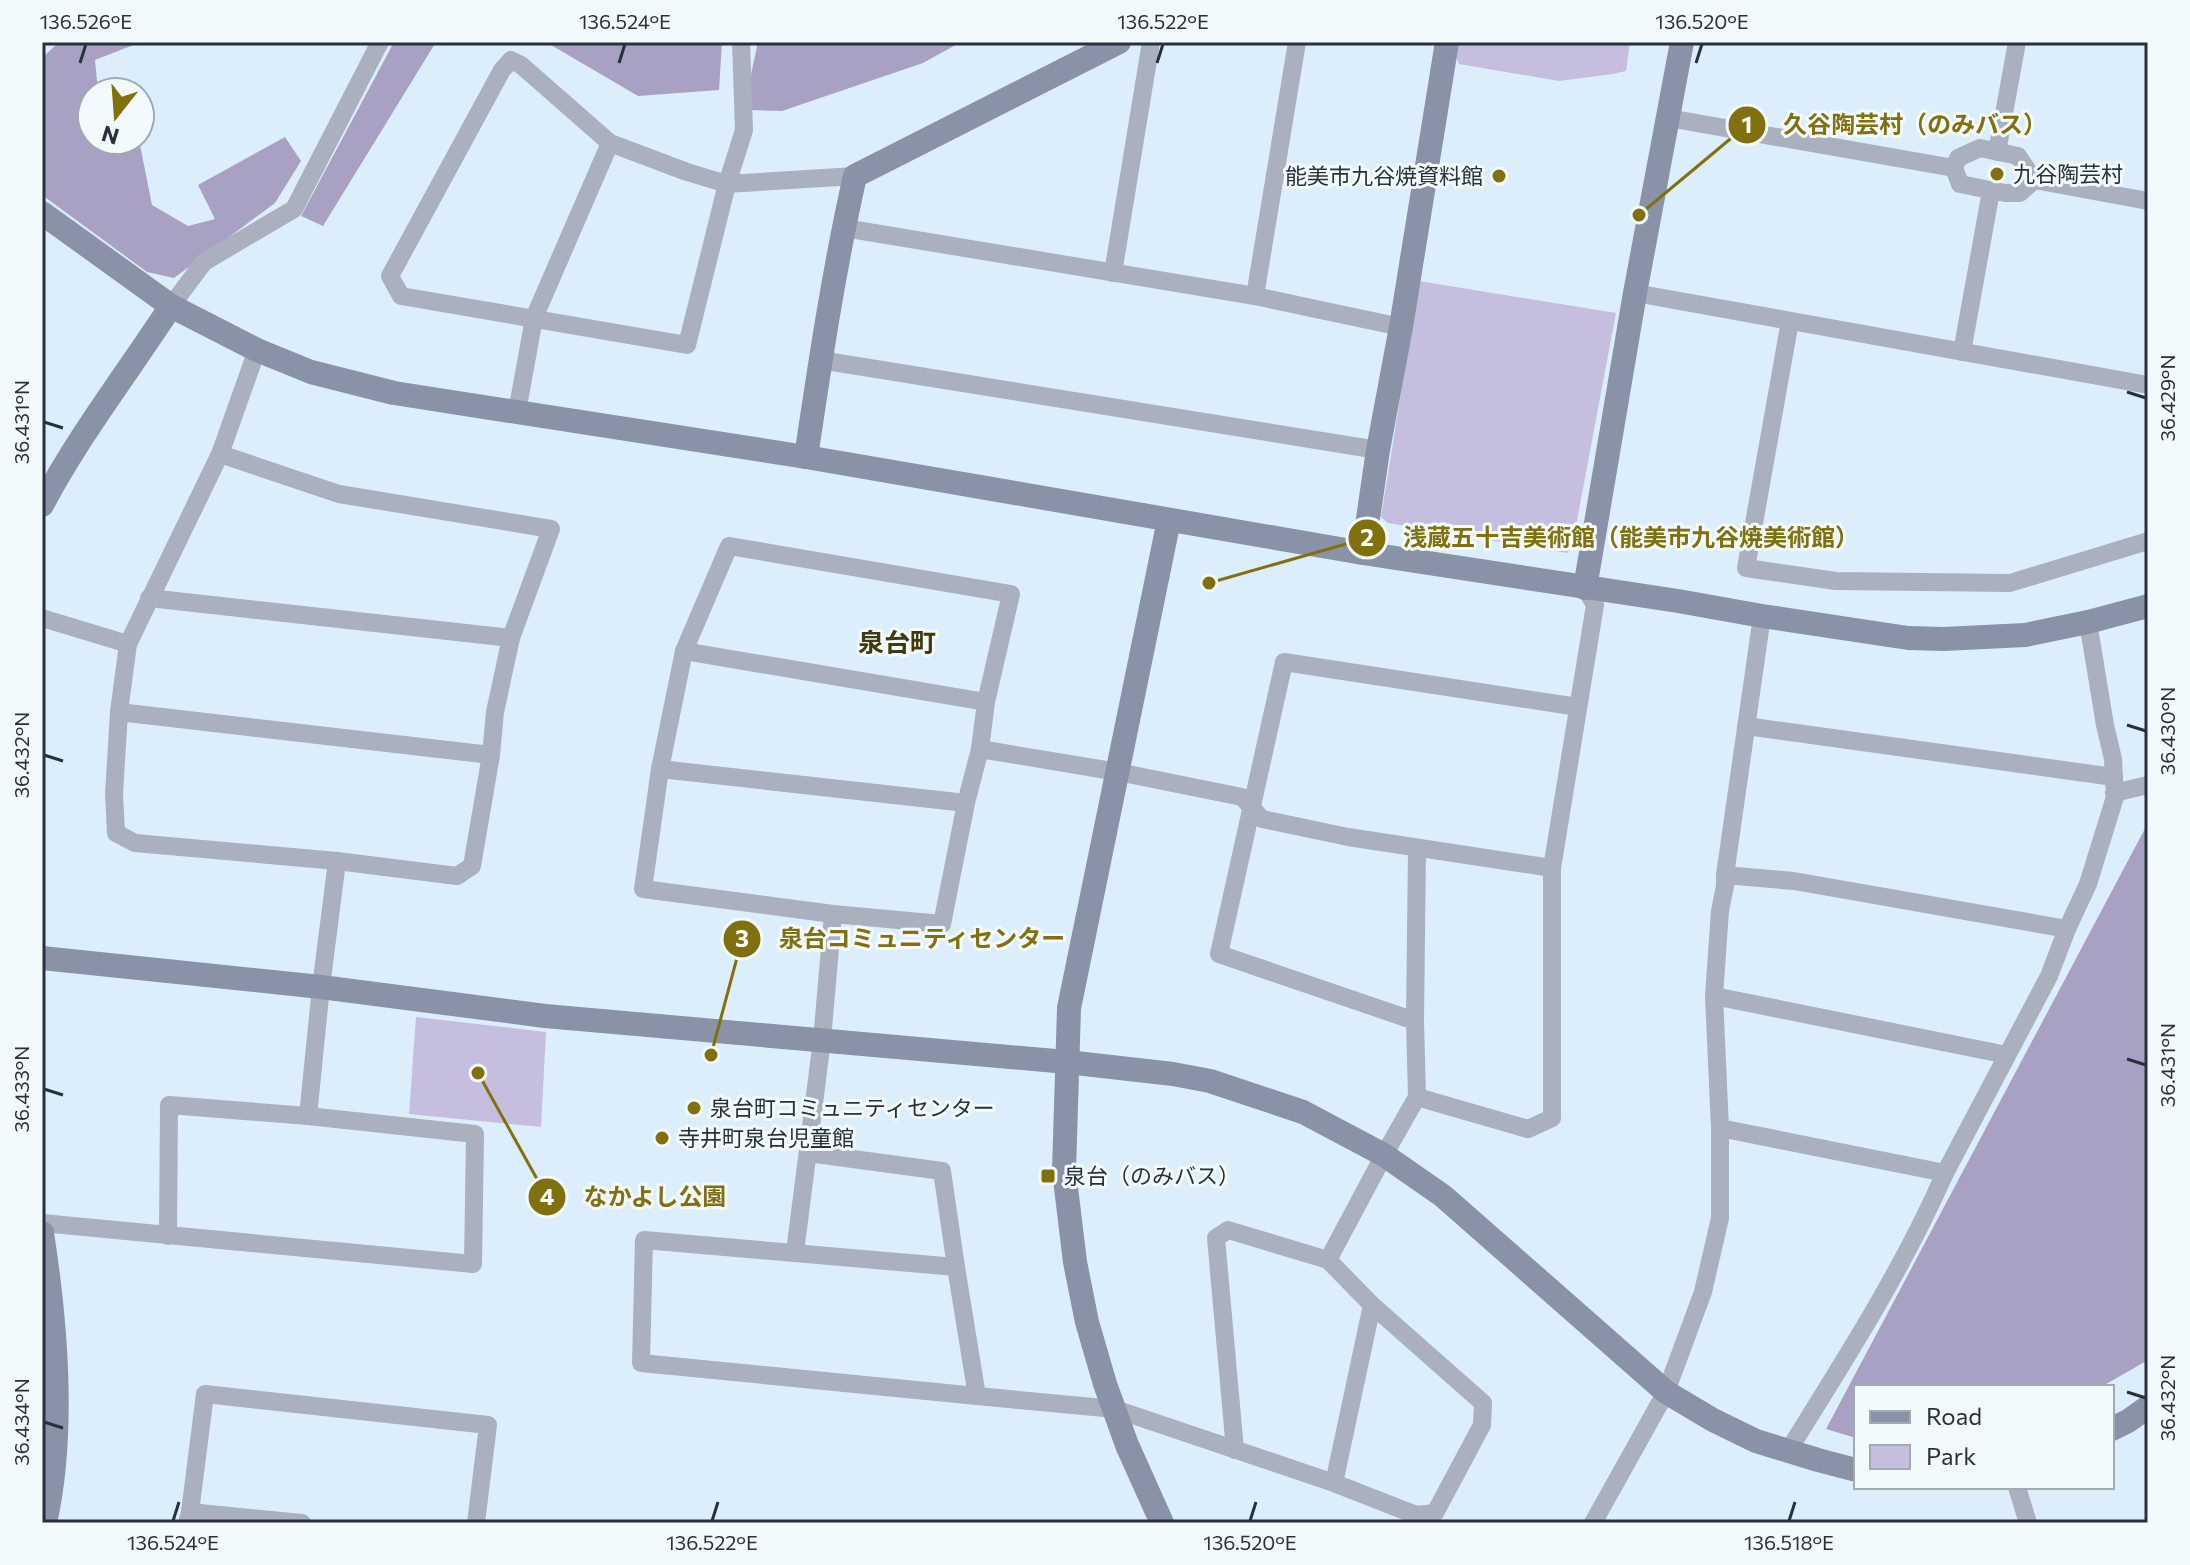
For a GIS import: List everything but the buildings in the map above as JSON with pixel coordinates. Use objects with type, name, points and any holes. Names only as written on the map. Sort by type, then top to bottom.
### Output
[{"type":"street","points":[[42,505],[88,429],[204,262],[294,209],[380,42]]},
{"type":"street","points":[[741,42],[744,130],[727,184],[687,345],[401,296],[390,276],[502,70],[511,60],[521,65],[610,143],[727,184],[855,176],[1119,42]]},
{"type":"street","points":[[1113,273],[1151,42]]},
{"type":"street","points":[[1255,296],[1297,42]]},
{"type":"street","points":[[1363,553],[1447,42]]},
{"type":"street","points":[[1417,1097],[1528,1129],[1552,1118],[1552,868],[1595,605],[1585,588],[1682,42]]},
{"type":"street","points":[[1997,152],[2017,42]]},
{"type":"street","points":[[1668,118],[1954,168]]},
{"type":"street","points":[[517,412],[534,318],[610,143]]},
{"type":"street","points":[[2034,180],[2020,193],[1991,191],[1960,184],[1954,168],[1958,158],[1980,148],[2018,156],[2034,180],[2148,201]]},
{"type":"street","points":[[806,457],[820,360],[855,176]]},
{"type":"street","points":[[1962,352],[1991,191]]},
{"type":"street","points":[[42,213],[171,306],[257,350],[311,372],[394,393],[806,457],[1363,553],[1908,638],[2025,635],[2148,606]]},
{"type":"street","points":[[844,228],[1255,296],[1401,327]]},
{"type":"street","points":[[1635,293],[2148,385]]},
{"type":"street","points":[[1790,321],[1746,568],[1836,581],[2010,583],[2148,541]]},
{"type":"street","points":[[220,454],[339,494],[551,529],[511,638],[495,712],[472,866],[457,876],[337,861],[135,843],[116,833],[114,794],[119,712],[128,644],[220,454],[257,350]]},
{"type":"street","points":[[820,360],[1378,450]]},
{"type":"street","points":[[1162,1523],[1127,1445],[1087,1322],[1069,1224],[1064,1171],[1069,1008],[1169,520]]},
{"type":"street","points":[[729,546],[1011,594],[942,924],[833,914],[643,889],[660,769],[684,651],[729,546]]},
{"type":"street","points":[[149,598],[511,638]]},
{"type":"street","points":[[1593,1523],[1666,1392],[1703,1292],[1720,1218],[1720,1128],[1714,996],[1720,911],[1762,616]]},
{"type":"street","points":[[42,618],[128,644]]},
{"type":"street","points":[[1788,1451],[1872,1316],[2049,976],[2088,884],[2115,797],[2113,759],[2088,622]]},
{"type":"street","points":[[684,651],[986,702]]},
{"type":"street","points":[[1415,1021],[1219,954],[1284,662],[1578,707]]},
{"type":"street","points":[[119,712],[491,755]]},
{"type":"street","points":[[1746,726],[2114,785],[2148,785]]},
{"type":"street","points":[[980,749],[1242,797],[1262,819],[1348,837],[1552,868]]},
{"type":"street","points":[[660,769],[966,803]]},
{"type":"street","points":[[1328,1260],[1417,1097],[1417,848]]},
{"type":"street","points":[[308,1116],[337,861]]},
{"type":"street","points":[[1725,875],[1794,881],[2067,929]]},
{"type":"street","points":[[795,1252],[822,1040],[833,914]]},
{"type":"street","points":[[42,958],[321,987],[545,1016],[1067,1062],[1210,1081],[1303,1112],[1384,1155],[1443,1196],[1666,1392],[1756,1441],[1854,1469]]},
{"type":"street","points":[[1714,996],[2007,1055]]},
{"type":"street","points":[[42,1223],[168,1236],[473,1264],[475,1134],[169,1105],[168,1236]]},
{"type":"street","points":[[1720,1128],[1945,1173]]},
{"type":"street","points":[[808,1153],[942,1171],[977,1396]]},
{"type":"street","points":[[956,1267],[644,1240],[641,1363],[1115,1409],[1235,1450],[1334,1483],[1416,1515],[1435,1513],[1482,1425],[1483,1403],[1372,1305],[1328,1260],[1228,1230],[1216,1238],[1235,1450]]},
{"type":"street","points":[[42,1233],[51,1289],[56,1385],[54,1461],[45,1523]]},
{"type":"street","points":[[1334,1483],[1372,1305]]},
{"type":"street","points":[[302,1523],[188,1517],[205,1394],[488,1425],[476,1523]]},
{"type":"street","points":[[2114,1428],[2148,1407]]},
{"type":"street","points":[[2018,1489],[2028,1523]]},
{"type":"green space","points":[[1457,42],[1630,42],[1626,71],[1559,81],[1459,64],[1455,56]]},
{"type":"green space","points":[[1419,281],[1616,313],[1572,547],[1567,553],[1388,523],[1381,517]]},
{"type":"green space","points":[[416,1017],[546,1032],[541,1127],[409,1114]]},
{"type":"shaded area","points":[[59,42],[141,42],[95,60],[96,76],[76,76],[76,156],[142,156],[152,205],[188,226],[215,219],[198,185],[285,137],[301,161],[275,203],[174,278],[147,272],[42,195],[42,58]]},
{"type":"shaded area","points":[[394,42],[436,42],[323,226],[301,216]]},
{"type":"shaded area","points":[[546,42],[722,42],[719,90],[638,96]]},
{"type":"shaded area","points":[[758,42],[961,42],[923,63],[782,111],[747,110],[745,102]]},
{"type":"shaded area","points":[[2148,823],[2148,1360],[2104,1385],[1854,1385],[1854,1437],[1826,1429]]},
{"type":"place","name":"九谷陶芸村","points":[[1997,174]]},
{"type":"place","name":"能美市九谷焼資料館","points":[[1499,176]]},
{"type":"place","name":"久谷陶芸村（のみバス）","points":[[1639,215]]},
{"type":"place","name":"浅蔵五十吉美術館（能美市九谷焼美術館）","points":[[1209,583]]},
{"type":"place","name":"泉台コミュニティセンター","points":[[711,1055]]},
{"type":"place","name":"なかよし公園","points":[[478,1073]]},
{"type":"place","name":"泉台町コミュニティセンター","points":[[694,1108]]},
{"type":"place","name":"寺井町泉台児童館","points":[[662,1138]]},
{"type":"place","name":"泉台（のみバス）","points":[[1048,1176]]},
{"type":"district","name":"泉台町","points":[[897,643]]}]
